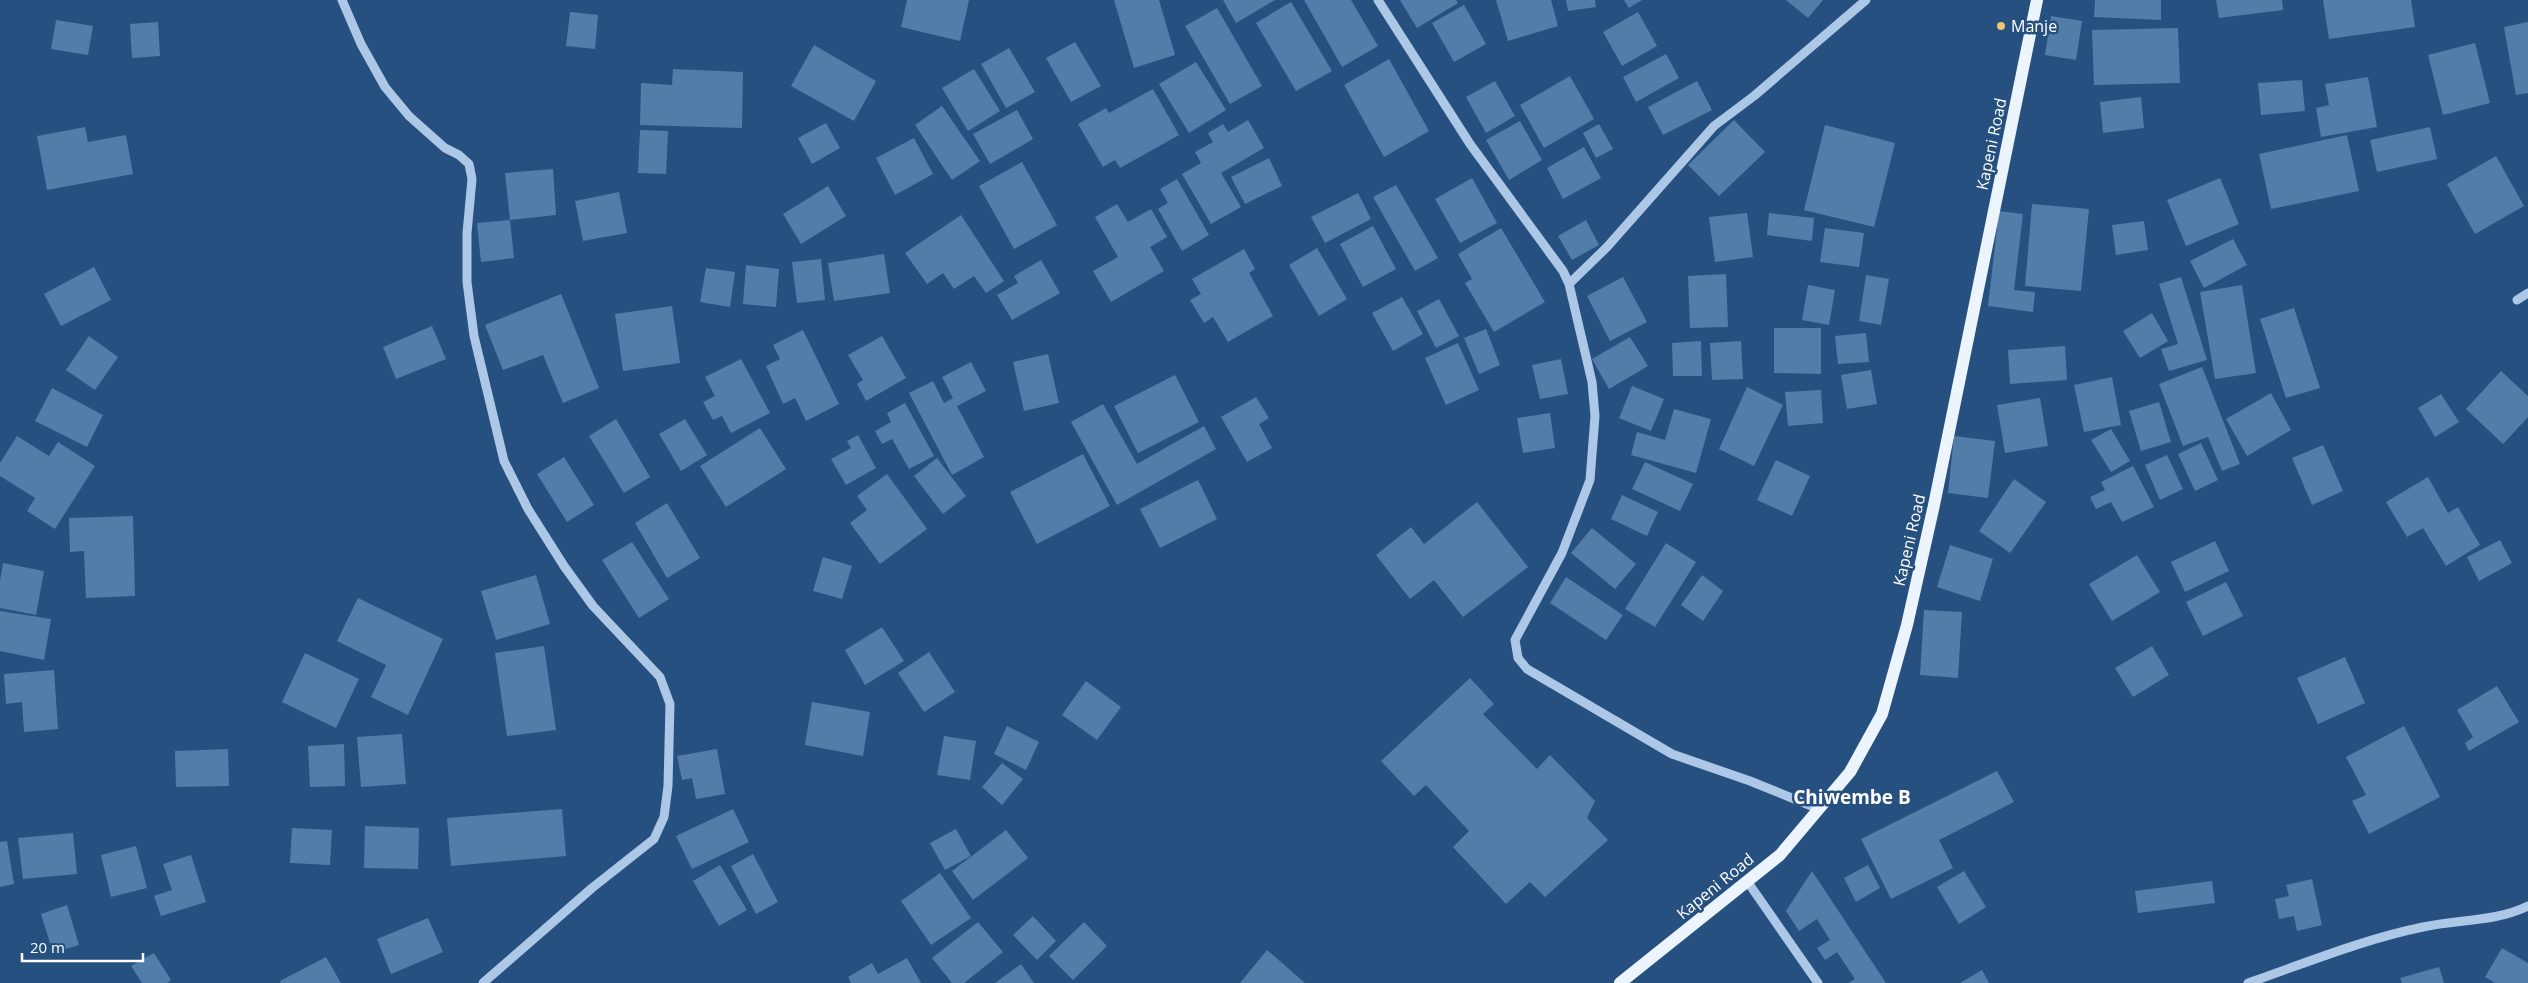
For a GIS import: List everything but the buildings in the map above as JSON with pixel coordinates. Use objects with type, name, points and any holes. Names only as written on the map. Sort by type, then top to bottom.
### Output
[{"type":"main road","name":"Kapeni Road","points":[[1620,983],[1780,855],[1850,772],[1882,714],[1907,625],[1934,505],[2037,0]]},
{"type":"street","points":[[342,0],[361,44],[385,87],[409,116],[445,148],[459,155],[469,164],[472,179],[467,233],[467,282],[474,336],[504,461],[528,509],[564,566],[593,606],[660,677],[670,704],[668,786],[664,817],[654,839],[592,888],[483,983]]},
{"type":"street","points":[[1378,0],[1470,144],[1562,271],[1569,284],[1592,382],[1596,416],[1590,480],[1562,553],[1515,640],[1518,658],[1527,669],[1672,754],[1750,781],[1819,809]]},
{"type":"street","points":[[1569,284],[1607,247],[1714,126],[1761,90],[1866,0]]},
{"type":"street","points":[[2516,300],[2528,293]]},
{"type":"street","points":[[1748,882],[1818,983]]},
{"type":"street","points":[[2248,983],[2424,926],[2491,918],[2513,913],[2528,906]]},
{"type":"place","name":"Manje","points":[[2001,26]]},
{"type":"district","name":"Chiwembe B","points":[[1852,797]]}]
